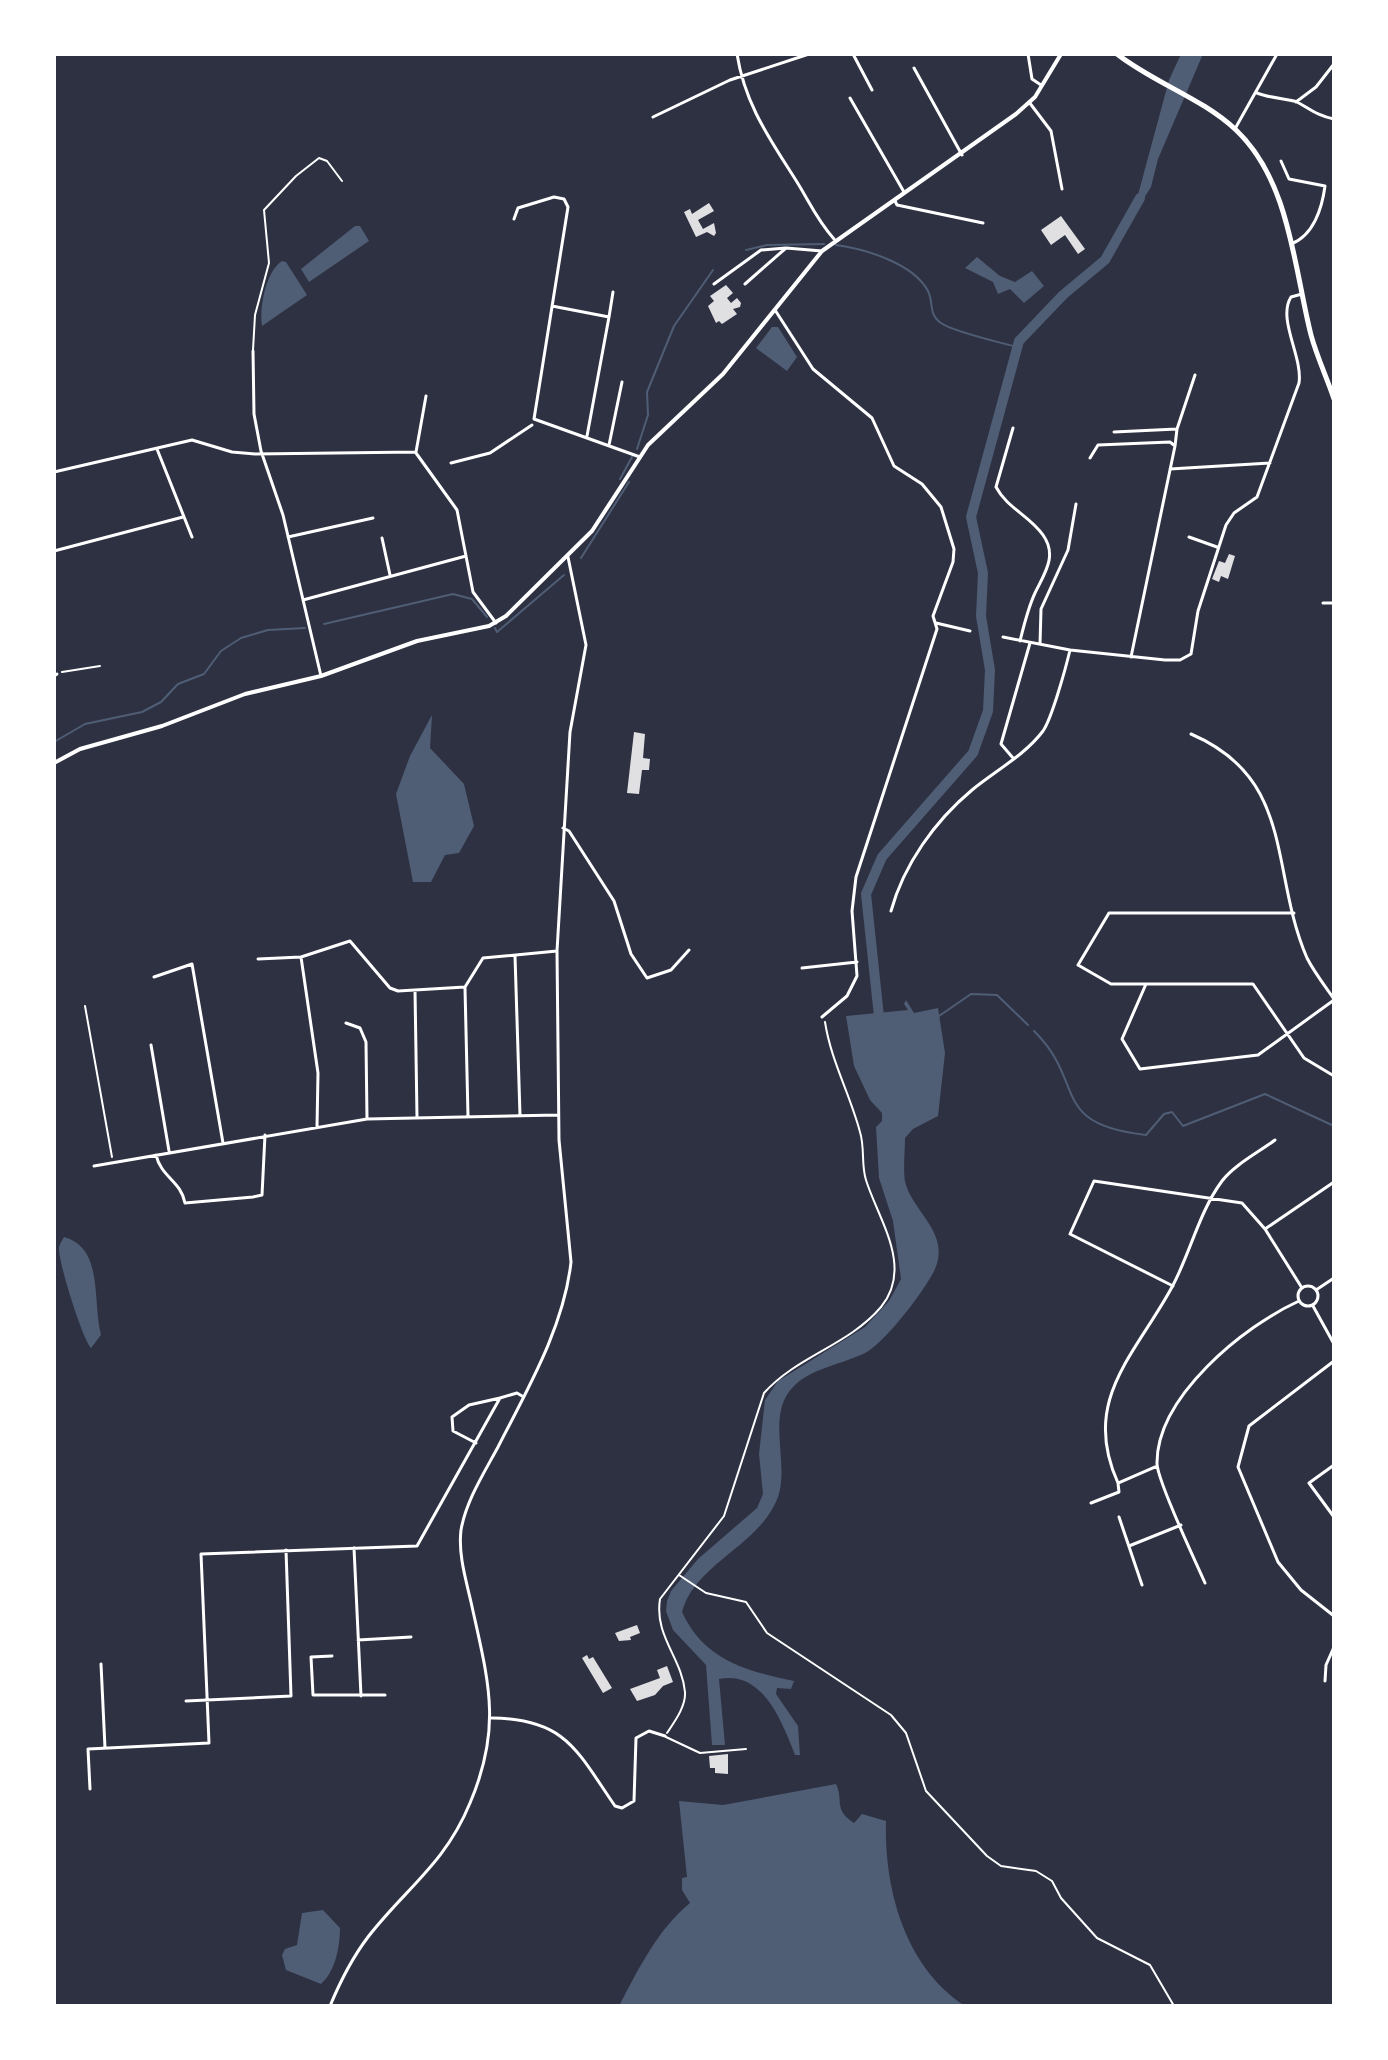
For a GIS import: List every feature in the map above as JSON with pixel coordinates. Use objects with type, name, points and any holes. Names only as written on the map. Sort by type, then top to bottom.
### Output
[{"type":"main road","points":[[1117,54],[1235,129],[1269,176],[1291,244],[1312,339],[1334,399]]},
{"type":"street","points":[[737,54],[740,77],[766,138],[799,185],[811,212],[834,239]]},
{"type":"street","points":[[653,117],[740,77],[809,54]]},
{"type":"street","points":[[853,54],[872,90]]},
{"type":"street","points":[[1028,54],[1032,79],[1042,86]]},
{"type":"street","points":[[54,763],[80,749],[162,726],[245,694],[321,676],[417,641],[496,623],[568,557],[601,520],[640,457],[662,432],[700,399],[822,251],[834,239],[962,155],[1029,102],[1061,54]]},
{"type":"street","points":[[1235,129],[1277,54]]},
{"type":"street","points":[[1296,102],[1316,87],[1334,64]]},
{"type":"street","points":[[914,68],[962,155]]},
{"type":"street","points":[[1257,93],[1281,102],[1296,102],[1310,112],[1334,119]]},
{"type":"street","points":[[850,98],[905,194]]},
{"type":"street","points":[[1029,102],[1051,131],[1062,189]]},
{"type":"street","points":[[1281,161],[1289,179],[1325,186],[1311,229],[1304,239],[1291,244]]},
{"type":"street","points":[[514,219],[518,208],[554,197],[564,199],[568,207],[534,419],[640,457]]},
{"type":"street","points":[[895,201],[897,205],[983,223]]},
{"type":"street","points":[[714,284],[761,250],[786,248],[822,251]]},
{"type":"street","points":[[745,284],[786,248]]},
{"type":"street","points":[[587,436],[613,292]]},
{"type":"street","points":[[1003,637],[1070,650],[1174,661],[1191,654],[1198,611],[1217,547],[1231,516],[1257,497],[1299,383],[1299,368],[1287,311],[1291,297],[1302,294]]},
{"type":"street","points":[[552,306],[609,317]]},
{"type":"street","points":[[775,310],[813,369],[872,418],[894,466],[922,484],[941,507],[954,549],[953,562],[933,616],[936,623],[904,738],[856,877],[852,911],[857,962],[854,987],[822,1017]]},
{"type":"street","points":[[253,351],[254,414],[262,454],[288,537],[321,676]]},
{"type":"street","points":[[1131,657],[1177,429],[1195,375]]},
{"type":"street","points":[[609,445],[622,382]]},
{"type":"street","points":[[426,396],[416,452],[457,510],[473,592],[496,623]]},
{"type":"street","points":[[451,463],[490,453],[532,425]]},
{"type":"street","points":[[1013,428],[996,487],[1002,498],[1043,534],[1051,552],[1047,572],[1028,610],[1020,641]]},
{"type":"street","points":[[1114,432],[1177,429]]},
{"type":"street","points":[[54,472],[200,439],[232,452],[262,454],[416,452]]},
{"type":"street","points":[[1090,458],[1098,445],[1170,442],[1175,446]]},
{"type":"street","points":[[157,449],[192,537]]},
{"type":"street","points":[[1170,469],[1270,463]]},
{"type":"street","points":[[1040,644],[1041,609],[1068,550],[1076,504]]},
{"type":"street","points":[[54,551],[183,517]]},
{"type":"street","points":[[288,537],[373,518]]},
{"type":"street","points":[[1189,537],[1217,547]]},
{"type":"street","points":[[382,538],[390,575]]},
{"type":"street","points":[[303,600],[466,556]]},
{"type":"street","points":[[330,2006],[341,1980],[370,1934],[437,1864],[451,1843],[485,1763],[492,1718],[488,1682],[465,1575],[461,1531],[474,1492],[523,1396],[569,1283],[571,1250],[558,1115],[557,951],[570,732],[586,645],[568,557]]},
{"type":"street","points":[[1323,603],[1334,603]]},
{"type":"street","points":[[936,623],[970,631]]},
{"type":"street","points":[[1013,758],[1001,744],[1030,643]]},
{"type":"street","points":[[891,911],[899,885],[936,827],[971,791],[1039,736],[1048,721],[1070,650]]},
{"type":"street","points":[[1334,686],[1334,699]]},
{"type":"street","points":[[1146,984],[1122,1039],[1140,1069],[1258,1055],[1334,1000],[1308,959],[1266,800],[1243,767],[1216,744],[1191,734]]},
{"type":"street","points":[[563,828],[569,831],[614,901],[631,954],[647,978],[671,970],[689,950]]},
{"type":"street","points":[[1294,913],[1109,913],[1078,965],[1111,984],[1253,984],[1304,1058],[1334,1076]]},
{"type":"street","points":[[258,959],[301,957],[350,941],[390,988],[465,987]]},
{"type":"street","points":[[468,1116],[465,987],[483,958],[557,951]]},
{"type":"street","points":[[515,956],[520,1115]]},
{"type":"street","points":[[301,957],[318,1073],[317,1127]]},
{"type":"street","points":[[802,968],[857,962]]},
{"type":"street","points":[[154,977],[192,964],[223,1143]]},
{"type":"street","points":[[415,990],[417,1117]]},
{"type":"street","points":[[346,1023],[360,1028],[366,1042],[367,1119]]},
{"type":"street","points":[[151,1045],[169,1151]]},
{"type":"street","points":[[94,1166],[367,1119],[558,1115]]},
{"type":"street","points":[[156,1153],[160,1169],[180,1184],[185,1203],[262,1195],[265,1135]]},
{"type":"street","points":[[1091,1503],[1119,1492],[1112,1471],[1105,1415],[1111,1384],[1173,1286],[1222,1180],[1275,1140]]},
{"type":"street","points":[[1173,1286],[1070,1234],[1094,1181],[1242,1203],[1265,1229],[1302,1288],[1299,1301]]},
{"type":"street","points":[[1265,1229],[1334,1182]]},
{"type":"street","points":[[1302,1288],[1316,1290],[1334,1278]]},
{"type":"street","points":[[1312,1305],[1317,1298],[1316,1290]]},
{"type":"street","points":[[1205,1583],[1157,1466],[1162,1429],[1210,1360],[1281,1309],[1299,1301],[1312,1305],[1334,1344]]},
{"type":"street","points":[[1334,1361],[1249,1426],[1238,1467],[1278,1562],[1301,1590],[1334,1616]]},
{"type":"street","points":[[476,1443],[453,1431],[452,1417],[469,1405],[517,1393],[523,1396]]},
{"type":"street","points":[[90,1789],[88,1749],[209,1743],[201,1554],[417,1546],[500,1398]]},
{"type":"street","points":[[1334,1465],[1309,1483],[1334,1517]]},
{"type":"street","points":[[1118,1483],[1157,1466]]},
{"type":"street","points":[[1119,1517],[1142,1585]]},
{"type":"street","points":[[1129,1546],[1181,1525]]},
{"type":"street","points":[[354,1548],[361,1696]]},
{"type":"street","points":[[186,1701],[291,1696],[286,1550]]},
{"type":"street","points":[[358,1640],[411,1637]]},
{"type":"street","points":[[1325,1681],[1326,1665],[1334,1647]]},
{"type":"street","points":[[332,1656],[311,1657],[313,1695],[385,1695]]},
{"type":"street","points":[[101,1664],[105,1748]]},
{"type":"street","points":[[492,1718],[524,1719],[552,1728],[568,1742],[615,1806],[622,1808],[634,1801],[636,1738],[649,1731],[665,1736]]},
{"type":"street","points":[[1334,1876],[1334,1905]]},
{"type":"lane","points":[[253,351],[255,315],[269,263],[264,210],[317,158],[327,161],[342,181]]},
{"type":"lane","points":[[665,1736],[700,1753],[746,1749]]},
{"type":"path","points":[[56,675],[100,666]]},
{"type":"path","points":[[85,1006],[113,1162]]},
{"type":"path","points":[[665,1736],[682,1708],[685,1692],[661,1634],[660,1599],[724,1516],[732,1501],[764,1393],[778,1377],[858,1331],[882,1306],[892,1283],[890,1235],[865,1178],[865,1152],[859,1128],[840,1082],[822,1017]]},
{"type":"path","points":[[678,1574],[706,1593],[746,1602],[767,1633],[780,1638],[891,1715],[906,1733],[926,1791],[987,1856],[1001,1866],[1036,1871],[1052,1881],[1061,1898],[1097,1938],[1150,1965],[1174,2006]]},
{"type":"water","points":[[1181,54],[1203,54],[1158,159],[1151,187],[1132,217],[1169,80]]},
{"type":"water","points":[[355,226],[360,226],[369,241],[309,282],[301,269]]},
{"type":"water","points":[[977,257],[1000,276],[1015,282],[1032,271],[1044,286],[1024,303],[1010,289],[998,294],[993,282],[965,268]]},
{"type":"water","points":[[282,261],[286,262],[307,295],[262,326],[265,290],[276,266]]},
{"type":"water","points":[[772,327],[778,327],[797,357],[787,371],[756,348]]},
{"type":"water","points":[[432,715],[430,748],[464,784],[474,826],[459,853],[445,855],[431,882],[413,882],[396,794],[410,756]]},
{"type":"water","points":[[906,1000],[914,1013],[938,1008],[945,1053],[938,1116],[913,1129],[905,1138],[904,1160],[909,1192],[934,1233],[939,1256],[923,1289],[883,1338],[865,1353],[801,1380],[785,1397],[779,1424],[781,1484],[778,1497],[757,1529],[700,1580],[682,1612],[702,1642],[728,1661],[759,1673],[794,1681],[791,1689],[777,1688],[776,1694],[798,1726],[800,1755],[795,1755],[769,1701],[748,1682],[734,1678],[719,1679],[725,1745],[712,1745],[706,1665],[673,1630],[666,1611],[667,1601],[671,1591],[698,1559],[757,1508],[763,1494],[759,1454],[765,1400],[778,1381],[865,1327],[889,1301],[901,1279],[893,1221],[879,1178],[876,1127],[882,1121],[882,1113],[870,1100],[854,1066],[846,1016],[908,1010],[904,1004]]},
{"type":"water","points":[[64,1237],[77,1243],[91,1264],[101,1335],[91,1348],[77,1316],[63,1269],[59,1249]]},
{"type":"water","points":[[836,1784],[841,1809],[854,1823],[862,1814],[886,1821],[889,1873],[902,1924],[927,1970],[944,1990],[965,2006],[619,2006],[658,1938],[690,1903],[682,1890],[682,1878],[687,1877],[679,1801],[723,1805]]},
{"type":"water","points":[[323,1910],[340,1928],[336,1959],[321,1984],[286,1970],[282,1955],[285,1949],[297,1945],[302,1913]]},
{"type":"building","points":[[709,203],[714,211],[698,220],[703,229],[714,223],[716,233],[714,236],[707,232],[696,237],[684,212],[690,209],[692,214]]},
{"type":"building","points":[[1061,216],[1085,249],[1078,254],[1065,235],[1051,245],[1041,230]]},
{"type":"building","points":[[726,285],[733,293],[727,298],[731,303],[737,298],[740,307],[733,309],[737,314],[722,324],[719,321],[716,323],[708,306],[714,301],[710,296]]},
{"type":"building","points":[[1229,554],[1235,556],[1228,579],[1221,576],[1219,582],[1212,579],[1219,561],[1225,563]]},
{"type":"building","points":[[634,732],[645,734],[643,758],[650,759],[649,770],[642,770],[639,794],[627,793]]},
{"type":"building","points":[[637,1625],[640,1633],[630,1637],[631,1640],[619,1641],[615,1633]]},
{"type":"building","points":[[587,1655],[589,1659],[593,1657],[612,1688],[603,1693],[582,1658]]},
{"type":"building","points":[[667,1666],[673,1682],[663,1686],[655,1695],[637,1701],[630,1689],[660,1678],[657,1670]]},
{"type":"building","points":[[728,1754],[728,1774],[715,1773],[715,1768],[710,1768],[709,1756]]},
{"type":"waterway","points":[[880,1026],[866,894],[882,857],[973,753],[988,711],[990,670],[981,616],[983,573],[971,517],[1019,341],[1063,295],[1105,260],[1140,198]]},
{"type":"waterway","points":[[746,250],[767,245],[824,244]]},
{"type":"waterway","points":[[836,245],[874,254],[911,273],[928,291],[934,316],[941,323],[1017,347]]},
{"type":"waterway","points":[[637,449],[648,415],[647,392],[674,326],[713,270]]},
{"type":"waterway","points":[[620,479],[632,457]]},
{"type":"waterway","points":[[581,558],[629,482]]},
{"type":"waterway","points":[[495,628],[497,632],[564,575]]},
{"type":"waterway","points":[[324,624],[453,594],[472,599],[487,617]]},
{"type":"waterway","points":[[54,742],[85,724],[142,712],[161,702],[178,684],[204,674],[221,651],[241,638],[268,630],[305,628]]},
{"type":"waterway","points":[[939,1016],[971,994],[997,995],[1028,1025]]},
{"type":"waterway","points":[[1034,1031],[1050,1050],[1081,1111],[1115,1130],[1146,1135],[1164,1114],[1172,1112],[1183,1126],[1265,1094],[1334,1126]]}]
